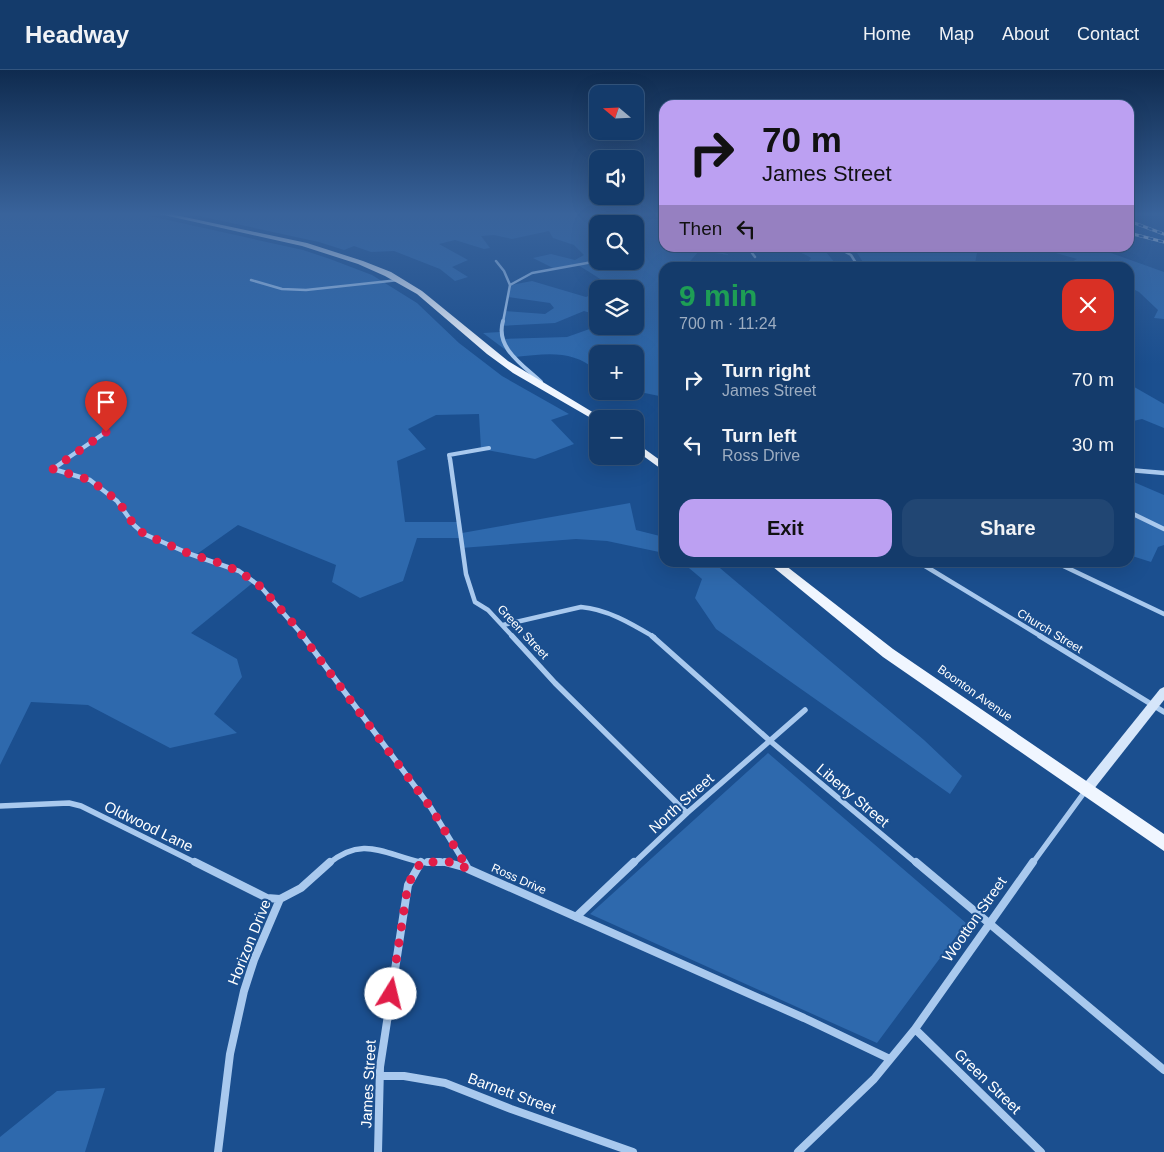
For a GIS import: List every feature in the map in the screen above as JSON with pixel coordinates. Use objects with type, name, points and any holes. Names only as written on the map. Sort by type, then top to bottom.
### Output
[{"type":"main road","points":[[364,263],[402,280],[428,298],[477,343],[521,374],[589,413]]},
{"type":"main road","points":[[644,452],[659,464]]},
{"type":"main road","name":"Boonton Avenue","points":[[779,567],[888,652],[1164,843]]},
{"type":"street","points":[[498,263],[510,285],[507,308],[500,331],[502,341],[521,364],[549,389]]},
{"type":"street","points":[[510,285],[532,273],[584,263]]},
{"type":"street","points":[[252,280],[279,288],[300,291],[374,280],[402,280]]},
{"type":"street","points":[[106,432],[53,469],[90,480],[118,501],[134,525],[144,534],[190,554],[226,565],[245,575],[261,587],[292,622],[431,808],[468,869]]},
{"type":"street","name":"Green Street","points":[[489,448],[449,455],[470,589],[475,602],[488,610],[555,684],[687,813]]},
{"type":"street","points":[[1134,470],[1164,473]]},
{"type":"street","points":[[1134,514],[1164,529]]},
{"type":"street","name":"Church Street","points":[[927,567],[1164,712]]},
{"type":"street","points":[[1066,567],[1164,614]]},
{"type":"street","name":"Liberty Street","points":[[503,625],[581,607],[594,608],[622,618],[655,638],[769,740],[1164,1070]]},
{"type":"street","name":"Wootton Street","points":[[798,1152],[874,1079],[915,1029],[988,924],[1086,790],[1164,692]]},
{"type":"street","name":"North Street","points":[[576,917],[687,813],[805,710]]},
{"type":"street","name":"Oldwood Lane","points":[[0,806],[69,803],[81,806],[267,898],[280,899]]},
{"type":"street","name":"Horizon Drive","points":[[218,1152],[223,1090],[239,1003],[259,946],[280,899],[298,889],[337,857],[354,849],[362,847],[391,852],[421,862]]},
{"type":"street","points":[[421,862],[453,862],[468,869]]},
{"type":"street","name":"James Street","points":[[378,1152],[380,1076],[408,884],[421,862]]},
{"type":"street","name":"Ross Drive","points":[[468,869],[804,1018],[890,1059]]},
{"type":"street","name":"Green Street","points":[[915,1029],[1041,1152]]},
{"type":"street","name":"Barnett Street","points":[[380,1076],[404,1076],[445,1083],[511,1109],[633,1152]]},
{"type":"shaded area","points":[[0,263],[342,263],[372,275],[417,303],[459,343],[502,376],[569,414],[551,420],[574,444],[535,459],[481,449],[479,414],[436,415],[408,429],[426,449],[397,461],[405,522],[461,522],[462,533],[630,503],[636,530],[659,536],[659,552],[607,541],[576,539],[461,548],[460,538],[417,538],[403,581],[360,598],[332,582],[336,565],[238,525],[197,554],[255,581],[191,633],[237,659],[242,677],[214,714],[237,733],[170,748],[88,705],[31,702],[0,765]]},
{"type":"shaded area","points":[[426,263],[460,263],[452,267],[468,277],[455,281],[440,269]]},
{"type":"shaded area","points":[[544,263],[589,263],[589,270],[644,270],[644,263],[659,263],[659,396],[644,393],[644,345],[589,345],[589,365],[568,356],[548,354],[515,357],[483,333],[500,332],[502,339],[567,337],[589,329],[589,335],[644,335],[644,280],[602,280],[578,265],[553,268]]},
{"type":"shaded area","points":[[1134,263],[1140,263],[1164,272],[1164,319],[1154,318],[1158,310],[1134,290]]},
{"type":"shaded area","points":[[532,281],[586,297],[589,296],[589,313],[584,311],[555,323],[500,326],[505,311],[545,314],[554,308],[550,303],[508,297],[511,285]]},
{"type":"shaded area","points":[[1134,387],[1164,404],[1164,428],[1142,419],[1134,421]]},
{"type":"shaded area","points":[[1134,482],[1164,495],[1164,545],[1158,547],[1151,562],[1134,557]]},
{"type":"shaded area","points":[[688,567],[719,567],[924,740],[962,776],[950,794],[716,629],[695,598],[702,579]]},
{"type":"shaded area","points":[[768,753],[966,923],[877,1043],[590,914]]},
{"type":"shaded area","points":[[105,1088],[85,1152],[0,1152],[0,1137],[57,1091]]},
{"type":"route","points":[[106,432],[58,464],[53,469],[54,471],[90,480],[118,501],[134,525],[144,534],[190,554],[226,565],[239,571],[261,587],[292,622],[431,808],[468,869],[453,862],[421,862],[408,884],[391,994]]}]
